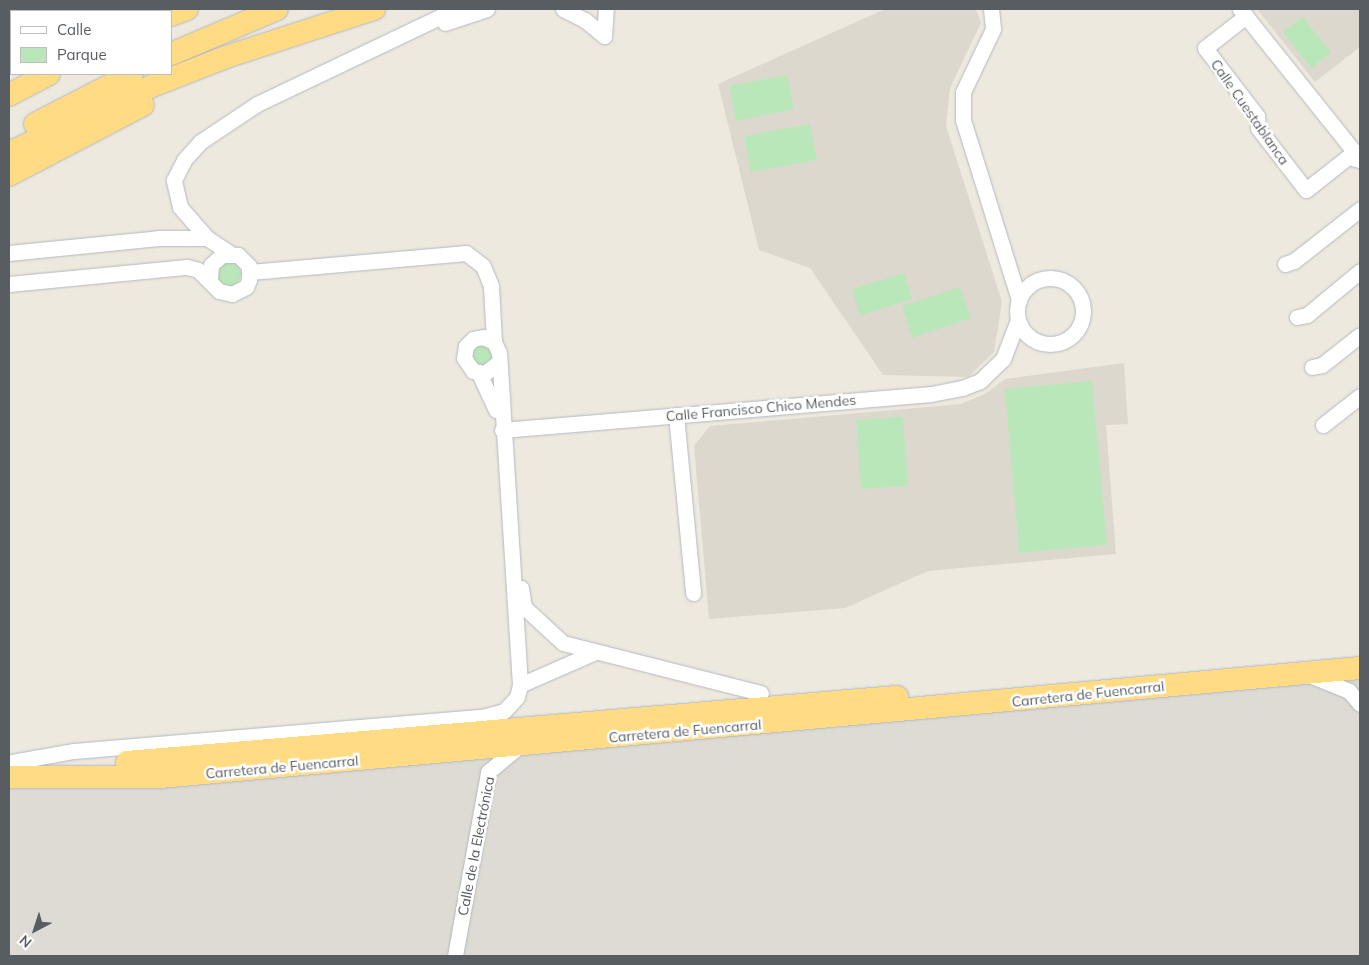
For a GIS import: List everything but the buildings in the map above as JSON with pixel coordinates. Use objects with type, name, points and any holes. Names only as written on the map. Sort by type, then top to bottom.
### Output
[{"type":"highway","points":[[172,15],[187,9]]},
{"type":"highway","points":[[172,54],[277,9]]},
{"type":"highway","points":[[9,153],[152,86],[374,9]]},
{"type":"highway","points":[[9,175],[160,97],[313,29]]},
{"type":"highway","points":[[9,95],[47,75]]},
{"type":"highway","points":[[9,140],[130,75]]},
{"type":"highway","name":"Carretera de Fuencarral","points":[[10,767],[151,762],[1360,656]]},
{"type":"highway","name":"Carretera de Fuencarral","points":[[10,767],[160,777],[518,747],[1139,690],[1288,673],[1360,668]]},
{"type":"highway","points":[[672,716],[761,693]]},
{"type":"street","points":[[9,10],[13,9]]},
{"type":"street","points":[[9,284],[187,267],[198,270],[219,291],[232,294],[246,287],[250,272],[245,259],[230,253],[207,238],[180,207],[174,180],[184,160],[200,142],[257,104],[456,9]]},
{"type":"street","points":[[389,41],[487,9]]},
{"type":"street","points":[[564,9],[585,20],[604,36],[606,9]]},
{"type":"street","points":[[991,9],[993,29],[963,92],[963,120],[1005,260],[1019,300],[1018,320],[1023,330],[1037,341],[1051,344],[1062,342],[1072,336],[1084,317],[1082,300],[1072,286],[1062,280],[1041,279],[1024,275],[1005,260]]},
{"type":"street","name":"Calle Cuestablanca","points":[[1243,12],[1360,160],[1348,157],[1306,190],[1258,128],[1257,116],[1205,48],[1243,12]]},
{"type":"street","points":[[1285,264],[1294,261],[1360,209]]},
{"type":"street","points":[[9,253],[158,238],[207,238]]},
{"type":"street","points":[[210,280],[211,265],[216,258],[230,253]]},
{"type":"street","points":[[10,767],[74,751],[482,717],[504,711],[518,697],[520,685],[512,546],[502,430],[499,353],[494,342],[491,286],[484,266],[466,253],[250,272]]},
{"type":"street","points":[[1297,317],[1307,315],[1360,271]]},
{"type":"street","points":[[1019,300],[1024,291],[1041,279]]},
{"type":"street","points":[[479,337],[491,286]]},
{"type":"street","name":"Calle Francisco Chico Mendes","points":[[1007,354],[1018,320]]},
{"type":"street","points":[[1312,367],[1322,365],[1360,335]]},
{"type":"street","points":[[494,342],[479,337],[468,343],[464,358],[469,368],[479,373],[489,371],[498,362]]},
{"type":"street","name":"Calle Francisco Chico Mendes","points":[[502,430],[931,394],[980,381],[1007,354],[1037,341]]},
{"type":"street","points":[[479,373],[502,430]]},
{"type":"street","points":[[1323,425],[1360,396]]},
{"type":"street","points":[[676,415],[693,593]]},
{"type":"street","points":[[512,546],[524,607],[563,643],[593,653],[761,693]]},
{"type":"street","points":[[520,685],[593,653]]},
{"type":"street","points":[[1288,673],[1323,679],[1349,691],[1360,704]]},
{"type":"street","name":"Calle de la Electrónica","points":[[455,956],[488,772],[518,747]]},
{"type":"shaded area","points":[[885,9],[976,9],[981,23],[950,88],[946,126],[1002,302],[994,352],[968,377],[883,375],[810,268],[759,250],[718,84]]},
{"type":"shaded area","points":[[1257,9],[1360,9],[1360,47],[1315,82]]},
{"type":"shaded area","points":[[1124,363],[1128,424],[1106,425],[1116,554],[928,571],[845,608],[709,619],[694,446],[710,426],[961,404],[985,394],[1005,379]]},
{"type":"shaded area","points":[[1360,667],[1360,956],[9,956],[9,777]]},
{"type":"green space","points":[[1303,17],[1331,53],[1311,68],[1283,32]]},
{"type":"green space","points":[[787,75],[794,109],[736,121],[729,86]]},
{"type":"green space","points":[[810,124],[817,160],[751,172],[744,136]]},
{"type":"green space","points":[[229,262],[238,265],[241,274],[238,283],[229,286],[220,283],[217,274],[220,265]]},
{"type":"green space","points":[[904,273],[912,299],[860,316],[852,289]]},
{"type":"green space","points":[[960,287],[971,318],[912,338],[902,306]]},
{"type":"green space","points":[[481,343],[491,348],[492,358],[484,365],[477,365],[472,359],[472,349]]},
{"type":"green space","points":[[1092,381],[1107,545],[1019,553],[1005,389]]},
{"type":"green space","points":[[903,417],[908,486],[861,489],[856,420]]}]
